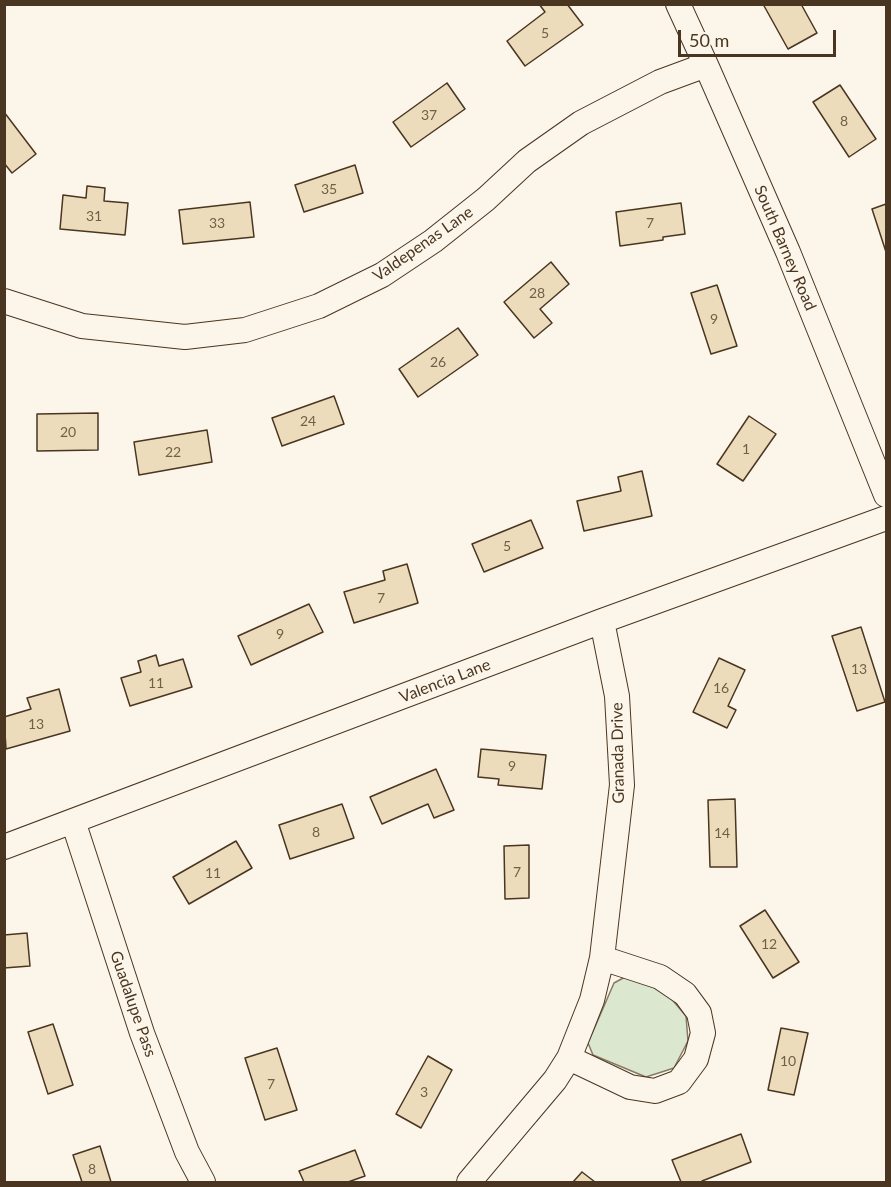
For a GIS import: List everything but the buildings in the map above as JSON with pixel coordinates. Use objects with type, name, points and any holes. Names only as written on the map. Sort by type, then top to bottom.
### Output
[{"type":"street","name":"South Barney Road","points":[[678,4],[788,252],[886,495]]},
{"type":"street","name":"Valdepenas Lane","points":[[4,301],[82,326],[185,337],[245,330],[319,306],[382,275],[433,241],[486,200],[527,161],[581,123],[660,82],[706,65]]},
{"type":"street","name":"Valencia Lane","points":[[4,847],[602,621],[886,518]]},
{"type":"street","name":"Granada Drive","points":[[469,1182],[555,1080],[569,1058],[592,1000],[602,958],[622,785],[617,696],[602,621]]},
{"type":"street","name":"Guadalupe Pass","points":[[73,821],[142,1033],[188,1152],[203,1182]]},
{"type":"street","points":[[569,1058],[630,1087],[655,1091],[679,1082],[696,1059],[703,1033],[699,1013],[686,994],[660,977],[602,958]]},
{"type":"green space","points":[[625,977],[648,984],[669,996],[686,1016],[688,1041],[674,1068],[646,1077],[593,1055],[588,1043],[614,983]]}]
